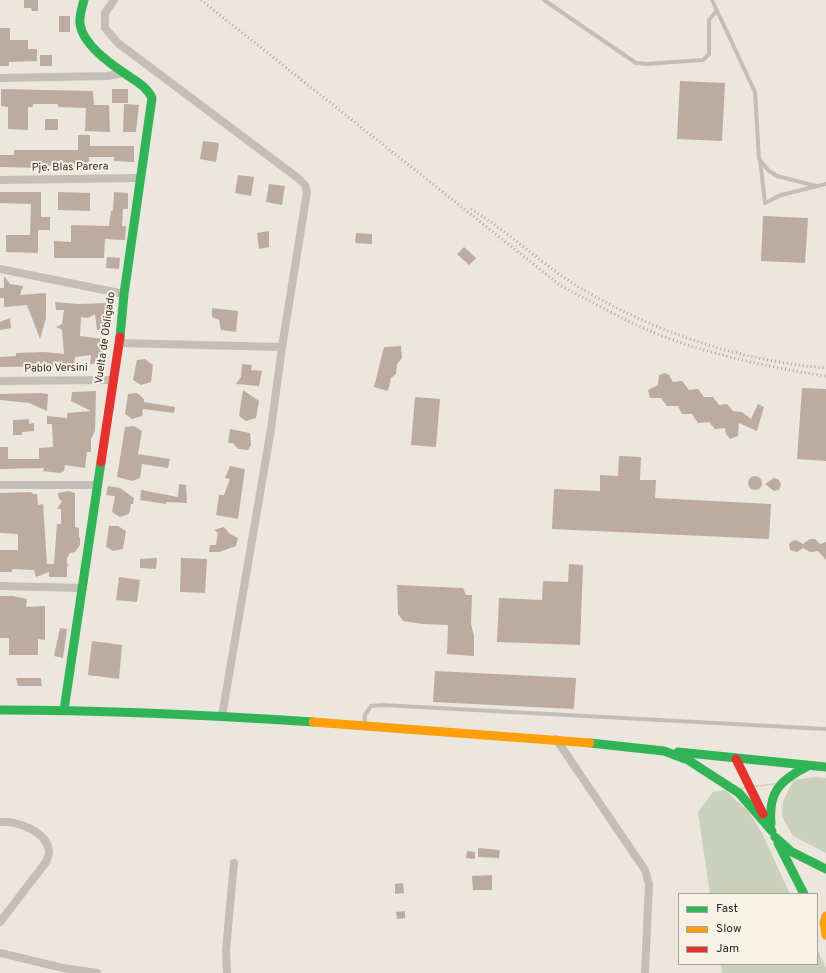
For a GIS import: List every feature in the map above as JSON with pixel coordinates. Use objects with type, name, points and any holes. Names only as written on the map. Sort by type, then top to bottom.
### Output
[{"type":"main road","name":"Vuelta de Obligado","points":[[64,710],[119,343],[124,294],[152,98],[146,88],[124,73],[91,45],[84,36],[79,23],[84,0]]},
{"type":"main road","points":[[0,710],[64,710],[222,716],[556,739],[736,759],[826,767]]},
{"type":"main road","points":[[664,751],[688,760],[721,780],[744,798],[773,834],[792,852],[826,869]]},
{"type":"main road","points":[[736,759],[803,893]]},
{"type":"main road","points":[[773,834],[770,803],[777,788],[788,776],[809,766]]},
{"type":"main road","points":[[826,916],[824,923],[826,936]]},
{"type":"main road","points":[[818,920],[826,936]]},
{"type":"street","points":[[114,0],[105,13],[105,28],[118,43],[298,178],[305,185],[307,192],[282,347],[271,429],[222,716]]},
{"type":"street","points":[[0,78],[108,76],[124,73]]},
{"type":"street","name":"Pje. Blas Parera","points":[[0,180],[140,178]]},
{"type":"street","points":[[0,269],[124,294]]},
{"type":"street","points":[[119,343],[282,347]]},
{"type":"street","name":"Pablo Versini","points":[[0,381],[113,380]]},
{"type":"street","points":[[0,485],[98,484]]},
{"type":"street","points":[[0,586],[83,588]]},
{"type":"street","points":[[556,739],[645,870],[649,884],[645,973]]},
{"type":"street","points":[[0,822],[9,821],[27,826],[46,843],[49,853],[46,862],[0,922]]},
{"type":"street","points":[[227,973],[226,950],[234,863]]},
{"type":"street","points":[[0,953],[63,968],[97,973]]},
{"type":"lane","points":[[544,0],[636,63],[646,64],[703,60],[707,58],[709,54],[709,20],[717,10]]},
{"type":"lane","points":[[712,0],[754,92],[759,158],[765,203],[781,195],[826,184]]},
{"type":"lane","points":[[759,158],[769,171],[777,176],[816,186]]},
{"type":"lane","points":[[364,726],[365,715],[371,706],[382,705],[826,729]]},
{"type":"green space","points":[[815,777],[826,778],[826,853],[793,836],[782,817],[783,801],[793,782],[726,791],[748,811],[762,833],[790,893],[710,893],[698,812],[713,792]]},
{"type":"green space","points":[[818,951],[826,968],[826,973],[722,973],[721,965],[818,965]]},
{"type":"building","points":[[24,0],[38,0],[38,11],[32,11],[31,8],[24,8]]},
{"type":"building","points":[[59,16],[70,16],[70,32],[59,32]]},
{"type":"building","points":[[0,28],[10,28],[10,40],[28,40],[28,49],[37,49],[37,61],[9,62],[9,66],[0,66]]},
{"type":"building","points":[[40,55],[52,55],[52,66],[40,66]]},
{"type":"building","points":[[680,81],[725,83],[722,141],[677,139]]},
{"type":"building","points":[[1,89],[93,91],[94,105],[109,105],[110,132],[85,131],[86,108],[58,107],[58,104],[33,104],[33,107],[28,107],[28,130],[8,129],[8,107],[1,106]]},
{"type":"building","points":[[112,89],[128,89],[128,103],[112,103]]},
{"type":"building","points":[[124,104],[139,105],[136,132],[123,132]]},
{"type":"building","points":[[45,119],[58,119],[58,130],[45,130]]},
{"type":"building","points":[[78,135],[90,135],[90,146],[134,146],[134,162],[114,161],[114,157],[89,157],[89,168],[45,165],[45,168],[0,167],[0,155],[14,155],[14,150],[78,150]]},
{"type":"building","points":[[203,141],[219,143],[216,162],[200,159]]},
{"type":"building","points":[[238,175],[254,177],[251,196],[235,193]]},
{"type":"building","points":[[269,184],[285,186],[282,205],[266,202]]},
{"type":"building","points":[[0,192],[41,192],[41,217],[50,217],[50,230],[38,230],[38,253],[6,252],[6,235],[30,235],[31,204],[0,203]]},
{"type":"building","points":[[58,192],[90,193],[90,211],[58,210]]},
{"type":"building","points":[[114,192],[128,193],[128,209],[123,209],[122,226],[126,226],[125,240],[105,239],[104,258],[54,258],[54,241],[71,242],[71,225],[109,226],[111,211],[113,211]]},
{"type":"building","points":[[763,216],[808,218],[805,263],[761,261]]},
{"type":"building","points":[[269,231],[269,247],[259,249],[257,233]]},
{"type":"building","points":[[356,233],[372,234],[372,244],[355,243]]},
{"type":"building","points":[[464,247],[476,258],[469,265],[457,254]]},
{"type":"building","points":[[107,257],[120,258],[119,269],[106,268]]},
{"type":"building","points":[[4,276],[10,284],[23,286],[20,295],[46,293],[46,318],[40,339],[27,305],[4,307],[4,298],[0,298],[0,288],[4,288]]},
{"type":"building","points":[[55,302],[78,304],[107,303],[111,307],[111,321],[106,322],[105,329],[97,330],[95,314],[88,318],[81,317],[80,336],[102,339],[102,363],[90,364],[91,355],[75,357],[74,366],[0,367],[0,357],[16,356],[16,353],[44,352],[64,354],[62,330],[56,327],[62,324],[64,310],[56,310]]},
{"type":"building","points":[[212,308],[238,311],[236,332],[221,330],[219,320],[212,317]]},
{"type":"building","points":[[10,318],[11,328],[0,330],[0,322]]},
{"type":"building","points":[[401,346],[402,358],[397,364],[396,374],[391,378],[388,391],[374,387],[384,347]]},
{"type":"building","points":[[145,359],[153,365],[151,382],[141,385],[133,380],[137,360]]},
{"type":"building","points":[[242,364],[252,365],[251,370],[262,371],[259,386],[236,384],[241,377]]},
{"type":"building","points":[[665,373],[669,375],[673,382],[682,381],[689,390],[698,389],[704,397],[713,397],[719,405],[727,404],[733,411],[742,412],[751,419],[758,404],[764,407],[757,431],[739,423],[738,436],[730,439],[726,434],[725,428],[715,429],[709,422],[698,423],[692,414],[682,414],[678,406],[667,406],[661,398],[650,398],[648,390],[658,385],[659,375]]},
{"type":"building","points":[[802,388],[826,389],[826,461],[797,459]]},
{"type":"building","points":[[243,390],[259,401],[256,418],[246,421],[239,416]]},
{"type":"building","points":[[96,391],[95,431],[91,439],[91,452],[87,452],[85,468],[65,465],[64,471],[60,473],[43,471],[44,468],[0,469],[0,447],[8,447],[8,459],[39,459],[39,448],[53,447],[52,424],[47,424],[47,416],[67,418],[67,413],[91,411],[71,401],[72,392]]},
{"type":"building","points":[[137,393],[144,399],[144,402],[175,407],[174,413],[143,409],[142,416],[132,419],[125,414],[128,394]]},
{"type":"building","points":[[0,394],[48,394],[47,411],[29,403],[0,400]]},
{"type":"building","points":[[415,397],[440,399],[436,447],[411,445]]},
{"type":"building","points":[[29,419],[29,424],[34,423],[34,431],[22,432],[22,435],[13,435],[13,420]]},
{"type":"building","points":[[134,426],[142,431],[138,454],[170,459],[168,468],[142,464],[140,478],[132,481],[117,477],[125,427]]},
{"type":"building","points":[[230,429],[250,433],[251,445],[248,450],[238,449],[233,443],[228,443]]},
{"type":"building","points":[[619,456],[641,457],[640,480],[656,480],[655,498],[771,504],[769,539],[552,529],[554,489],[600,491],[600,475],[618,476]]},
{"type":"building","points":[[230,466],[245,469],[238,519],[216,515],[219,495],[224,495],[230,479],[225,478]]},
{"type":"building","points":[[755,476],[760,478],[762,483],[760,488],[755,490],[750,488],[748,483],[750,478]]},
{"type":"building","points":[[774,478],[778,479],[781,484],[779,490],[774,491],[765,484]]},
{"type":"building","points":[[179,484],[186,485],[187,503],[166,502],[166,504],[140,500],[141,490],[178,497]]},
{"type":"building","points":[[108,486],[120,488],[134,498],[129,514],[120,517],[112,512],[115,496],[106,495]]},
{"type":"building","points":[[69,491],[75,493],[75,527],[79,528],[80,545],[75,552],[70,553],[67,558],[67,564],[69,565],[67,566],[67,577],[49,577],[49,572],[36,577],[34,570],[12,569],[12,572],[0,572],[0,550],[18,550],[18,534],[0,533],[0,493],[31,492],[33,494],[37,494],[38,505],[43,504],[47,564],[54,564],[57,524],[61,524],[61,509],[57,509],[62,501],[59,499],[58,493]]},
{"type":"building","points":[[109,526],[118,526],[126,531],[123,549],[113,551],[106,547]]},
{"type":"building","points":[[224,527],[230,534],[238,538],[236,546],[219,552],[209,552],[210,545],[216,545],[218,533],[214,530]]},
{"type":"building","points":[[810,539],[815,539],[820,544],[826,542],[826,560],[818,551],[810,552],[803,548],[797,552],[790,550],[789,544],[792,541],[796,540],[803,544]]},
{"type":"building","points":[[157,558],[156,569],[140,568],[140,559]]},
{"type":"building","points":[[181,558],[207,559],[205,593],[180,592]]},
{"type":"building","points":[[569,564],[583,565],[580,645],[497,642],[499,598],[542,600],[543,581],[568,582]]},
{"type":"building","points":[[119,577],[140,580],[137,602],[116,600]]},
{"type":"building","points":[[397,585],[463,588],[466,595],[472,595],[471,624],[474,636],[474,656],[447,654],[448,625],[423,624],[403,621],[398,614]]},
{"type":"building","points":[[0,596],[13,596],[27,599],[26,607],[45,606],[45,640],[38,639],[38,655],[9,655],[9,638],[0,638]]},
{"type":"building","points":[[60,628],[67,629],[63,658],[54,656]]},
{"type":"building","points":[[92,641],[122,645],[119,679],[88,675]]},
{"type":"building","points":[[435,671],[576,678],[574,709],[433,702]]},
{"type":"building","points":[[16,678],[41,678],[42,686],[18,686]]},
{"type":"building","points":[[478,848],[500,850],[499,858],[478,857]]},
{"type":"building","points":[[467,851],[475,852],[475,859],[466,858]]},
{"type":"building","points":[[492,875],[492,890],[473,890],[472,876]]},
{"type":"building","points":[[403,883],[404,893],[395,894],[395,884]]},
{"type":"building","points":[[405,911],[405,918],[397,919],[396,912]]},
{"type":"railway","points":[[201,0],[561,286],[628,321],[670,339],[747,361],[826,376]]},
{"type":"railway","points":[[471,209],[563,277],[605,302],[635,317],[665,330],[728,351],[761,359],[826,368]]},
{"type":"traffic: fast","points":[[84,0],[80,24],[86,39],[106,60],[145,88],[152,98],[124,294],[120,337]]},
{"type":"traffic: fast","points":[[64,710],[101,462]]},
{"type":"traffic: fast","points":[[0,710],[156,713],[313,722]]},
{"type":"traffic: fast","points":[[590,743],[664,751],[688,760],[739,793],[772,831]]},
{"type":"traffic: fast","points":[[678,752],[826,767]]},
{"type":"traffic: fast","points":[[771,824],[772,803],[778,788],[790,776],[808,766]]},
{"type":"traffic: fast","points":[[775,837],[792,852],[826,869]]},
{"type":"traffic: fast","points":[[778,843],[803,893]]},
{"type":"traffic: slow","points":[[313,722],[590,743]]},
{"type":"traffic: slow","points":[[826,916],[824,923],[826,935]]},
{"type":"traffic: jam","points":[[101,462],[120,337]]},
{"type":"traffic: jam","points":[[736,759],[763,814]]}]
